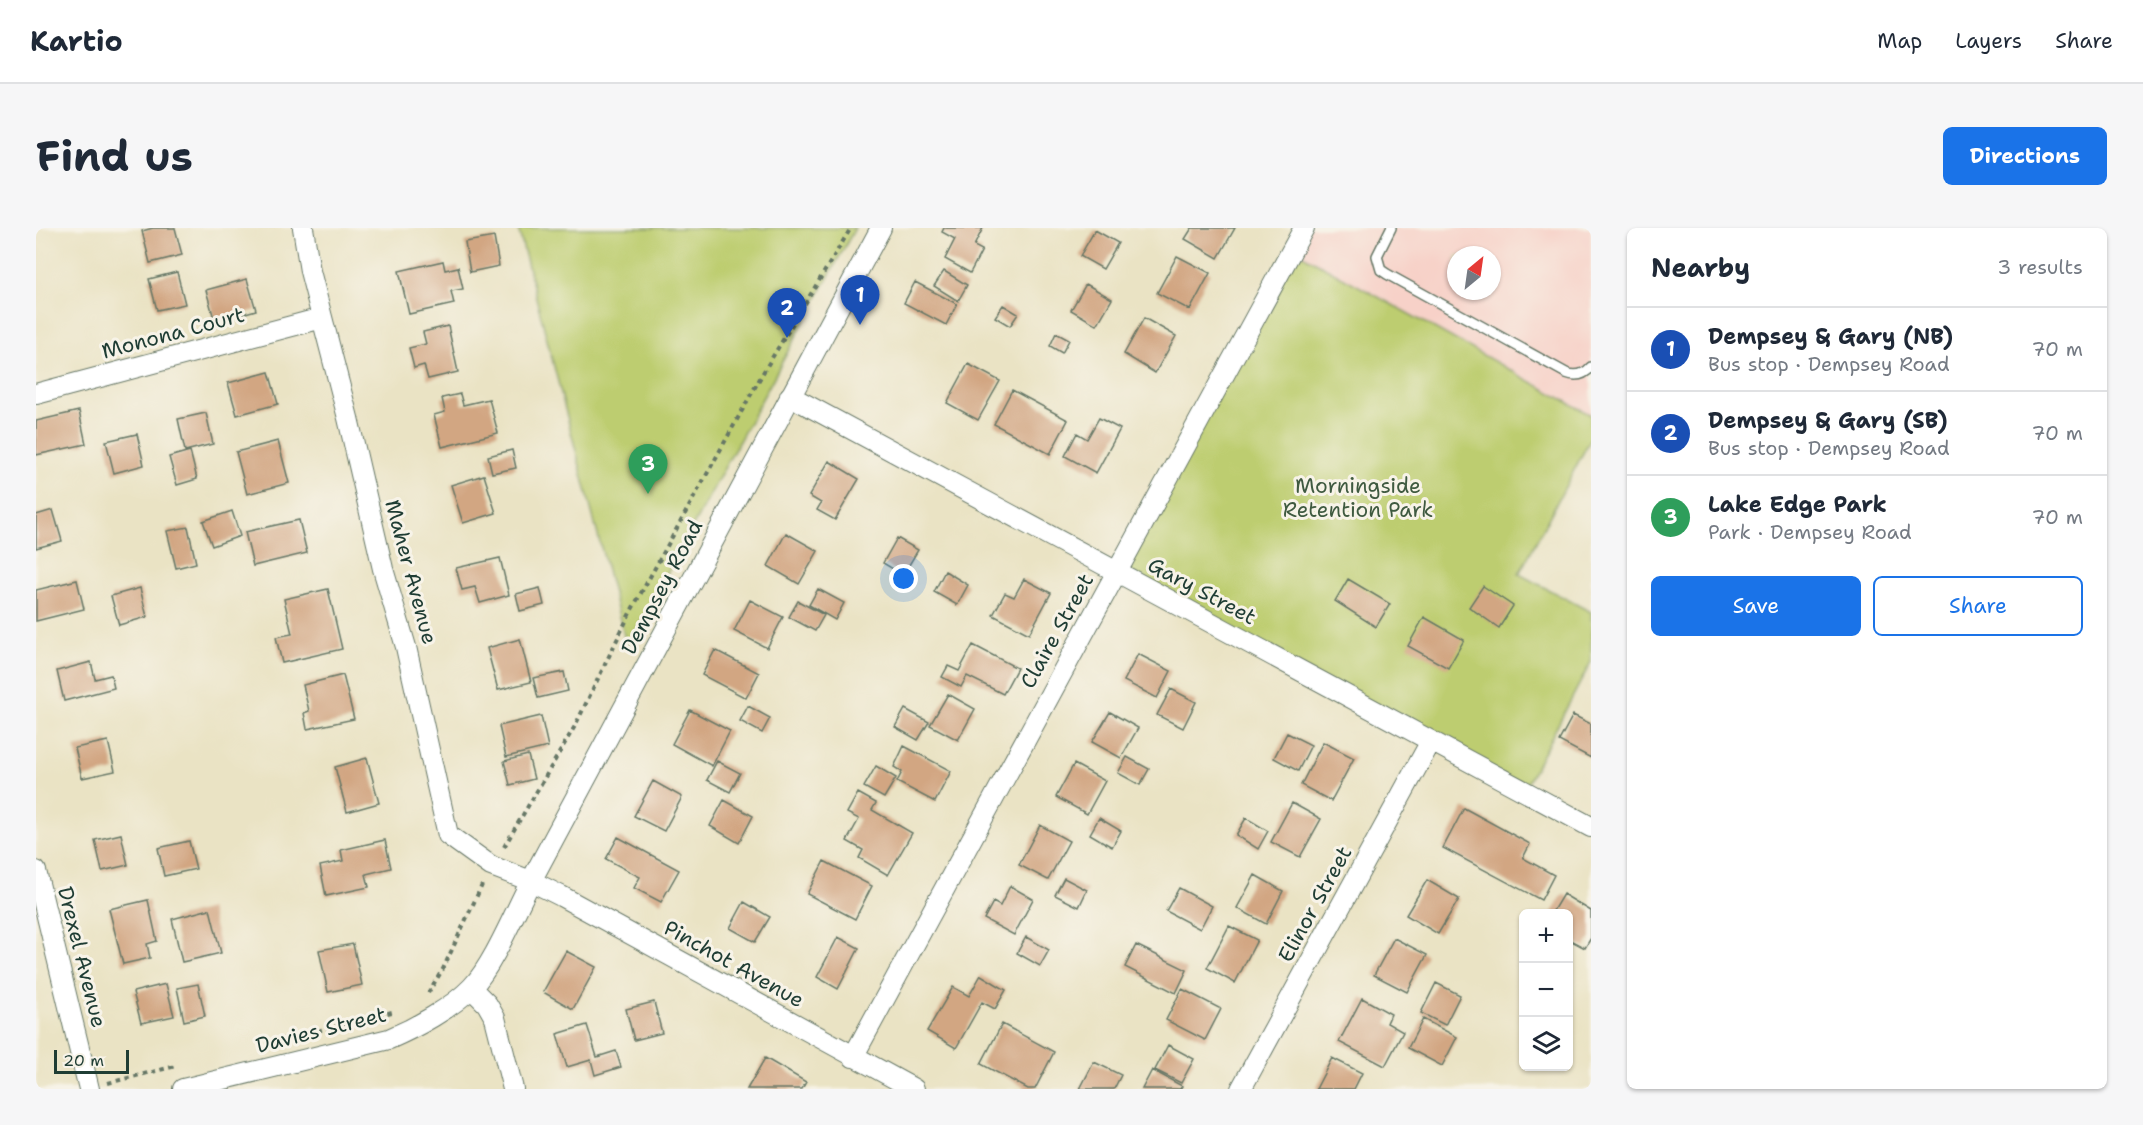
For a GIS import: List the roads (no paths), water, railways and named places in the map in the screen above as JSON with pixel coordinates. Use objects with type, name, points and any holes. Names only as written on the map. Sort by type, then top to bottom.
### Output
[{"type":"street","name":"Maher Avenue","points":[[303,228],[310,272],[383,569],[406,647],[448,835],[491,866],[531,881]]},
{"type":"street","name":"Dempsey Road","points":[[486,969],[881,228]]},
{"type":"street","name":"Claire Street","points":[[853,1057],[1304,228]]},
{"type":"street","name":"Monona Court","points":[[36,394],[322,318]]},
{"type":"street","name":"Gary Street","points":[[790,396],[1591,827]]},
{"type":"street","name":"Elinor Street","points":[[1241,1089],[1431,741]]},
{"type":"street","name":"Drexel Avenue","points":[[36,871],[89,1089]]},
{"type":"street","name":"Pinchot Avenue","points":[[531,881],[914,1089]]},
{"type":"street","name":"Davies Street","points":[[183,1089],[389,1039],[412,1029],[441,1011],[471,988],[486,969]]},
{"type":"street","points":[[471,988],[487,1004],[495,1018],[513,1089]]},
{"type":"lane","points":[[1391,228],[1377,256],[1381,270],[1566,373],[1573,376],[1580,375],[1591,367]]},
{"type":"place","name":"Dempsey & Gary (NB)","points":[[860,325]]},
{"type":"place","name":"Dempsey & Gary (SB)","points":[[787,338]]},
{"type":"place","name":"Lake Edge Park","points":[[648,494]]},
{"type":"park label","name":"Morningside Retention Park","points":[[1358,498]]}]
